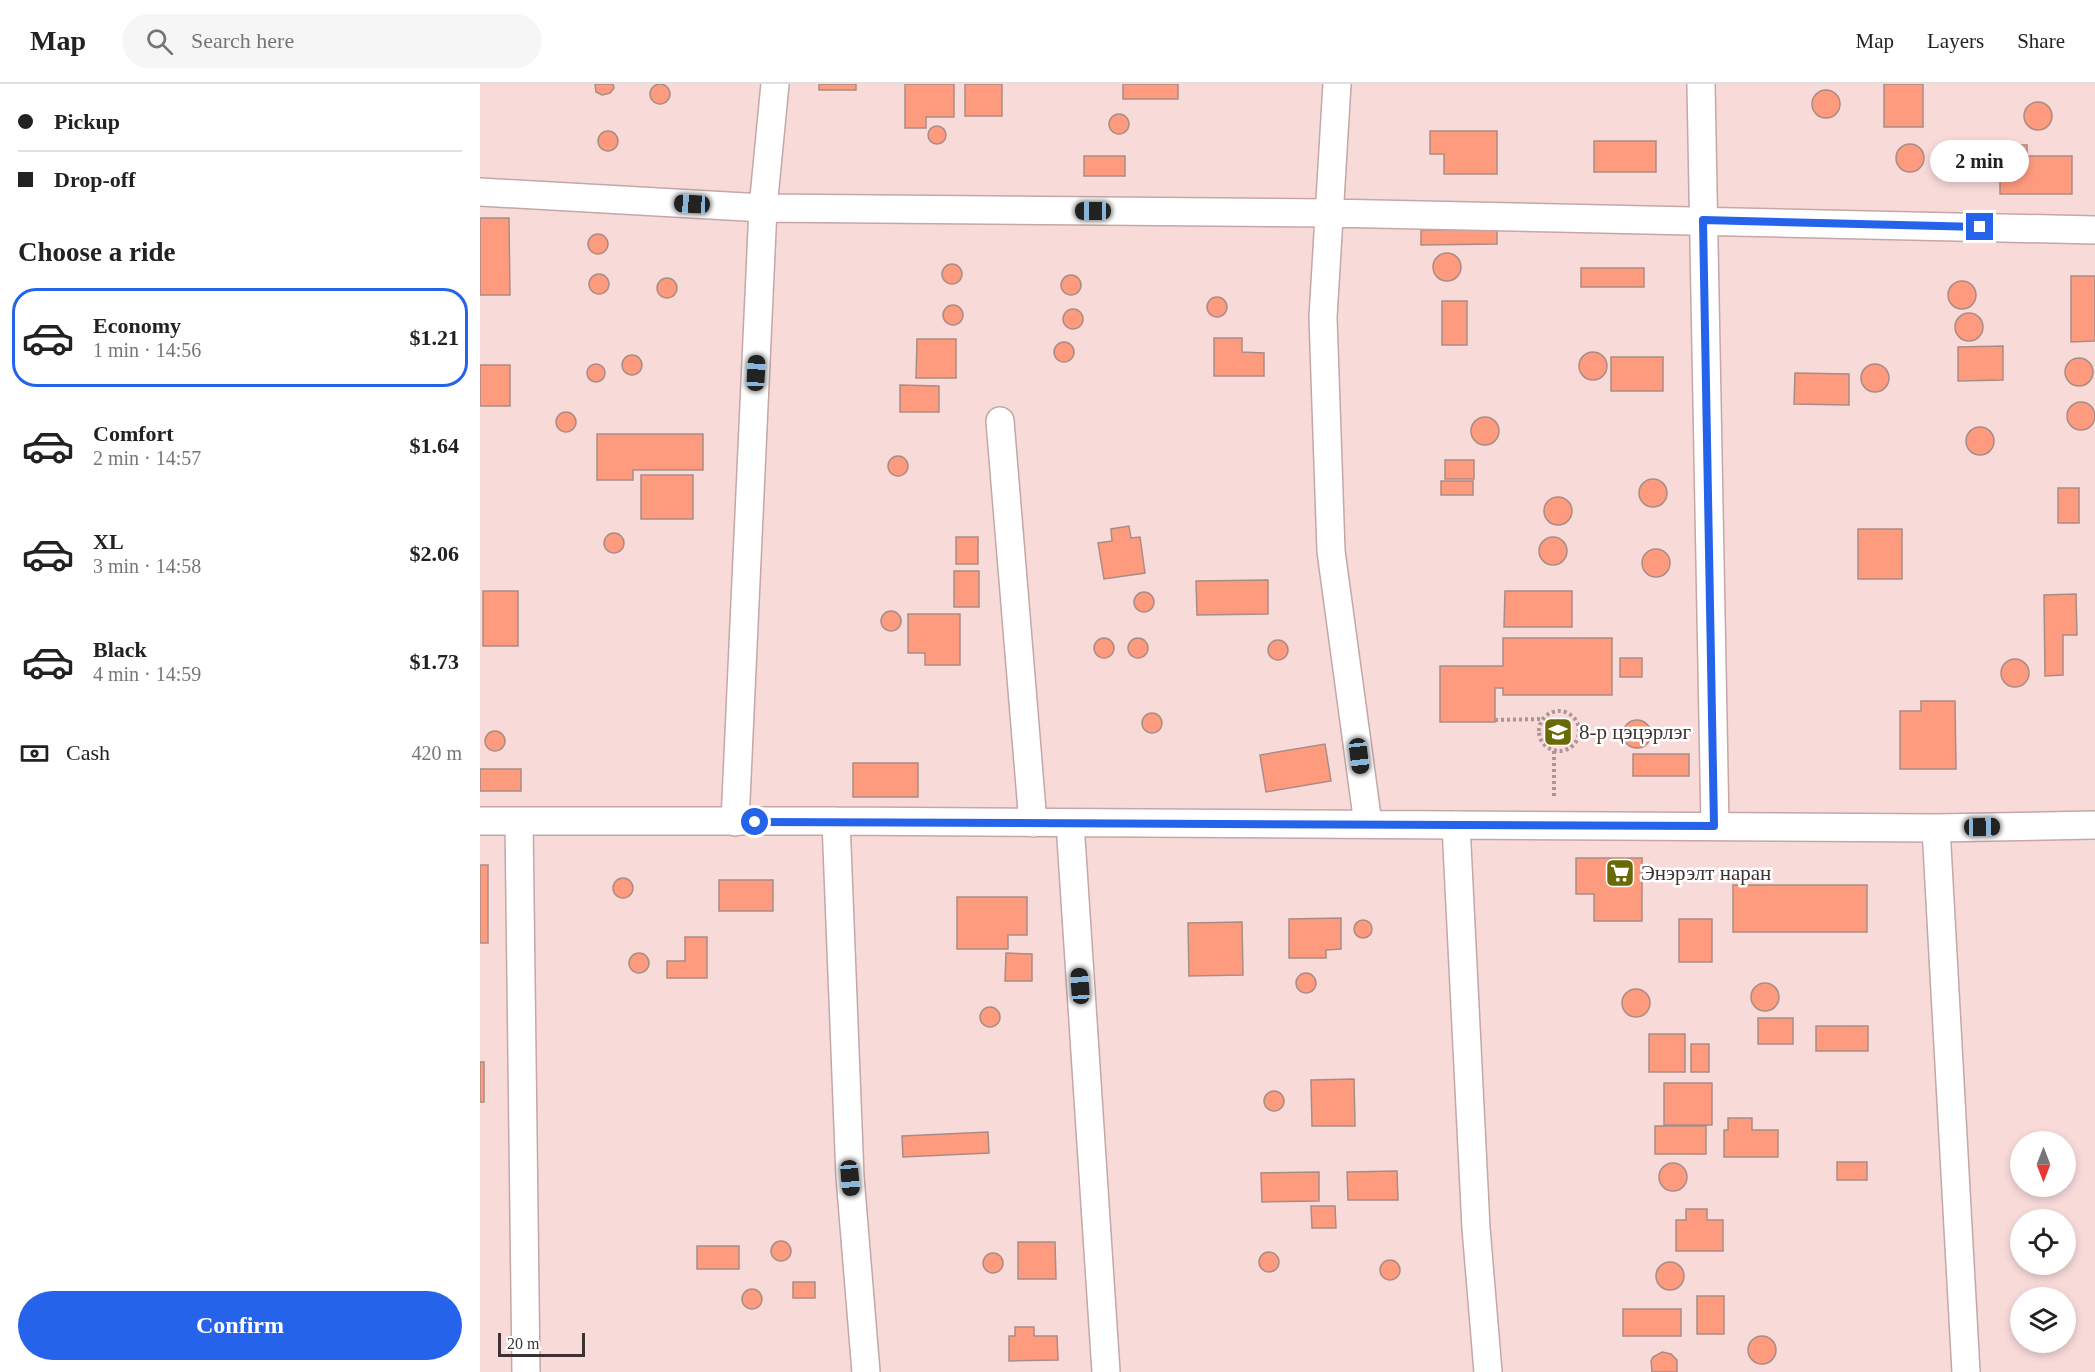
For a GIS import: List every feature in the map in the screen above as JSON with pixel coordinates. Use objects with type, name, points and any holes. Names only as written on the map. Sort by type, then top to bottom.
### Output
[{"type":"street","points":[[735,822],[763,208],[775,84]]},
{"type":"street","points":[[1337,84],[1323,317],[1331,551],[1368,824]]},
{"type":"street","points":[[1701,84],[1714,826]]},
{"type":"street","points":[[480,192],[763,208],[1329,213],[2095,230]]},
{"type":"street","points":[[1000,421],[1033,823]]},
{"type":"street","points":[[480,821],[1555,824],[1936,828],[2095,825]]},
{"type":"street","points":[[519,821],[526,1372]]},
{"type":"street","points":[[836,821],[850,1178],[866,1372]]},
{"type":"street","points":[[1070,823],[1106,1372]]},
{"type":"street","points":[[1456,825],[1476,1228],[1488,1372]]},
{"type":"street","points":[[1936,828],[1966,1372]]},
{"type":"path","points":[[1561,710],[1571,714],[1577,722],[1579,732],[1576,742],[1568,749],[1554,751],[1540,739],[1538,729],[1542,719],[1550,712],[1561,710]]},
{"type":"path","points":[[1495,720],[1542,719]]},
{"type":"path","points":[[1554,751],[1555,824]]},
{"type":"building","points":[[595,84],[613,84],[614,88],[610,93],[602,95],[596,92]]},
{"type":"building","points":[[660,84],[667,87],[670,94],[667,101],[660,104],[653,101],[650,94],[653,87]]},
{"type":"building","points":[[819,84],[856,84],[856,90],[819,90]]},
{"type":"building","points":[[905,84],[954,84],[954,117],[926,117],[926,128],[905,128]]},
{"type":"building","points":[[965,84],[1002,84],[1002,116],[965,116]]},
{"type":"building","points":[[1123,84],[1178,84],[1178,99],[1123,99]]},
{"type":"building","points":[[1884,84],[1923,84],[1923,127],[1884,127]]},
{"type":"building","points":[[1826,90],[1836,94],[1840,104],[1836,114],[1826,118],[1816,114],[1812,104],[1816,94]]},
{"type":"building","points":[[2038,102],[2048,106],[2052,116],[2048,126],[2038,130],[2028,126],[2024,116],[2028,106]]},
{"type":"building","points":[[1119,114],[1126,117],[1129,124],[1126,131],[1119,134],[1112,131],[1109,124],[1112,117]]},
{"type":"building","points":[[933,126],[941,126],[946,131],[944,142],[933,144],[928,139],[928,131]]},
{"type":"building","points":[[608,131],[615,134],[618,141],[615,148],[608,151],[601,148],[598,141],[601,134]]},
{"type":"building","points":[[1430,131],[1497,131],[1497,174],[1444,174],[1444,154],[1430,154]]},
{"type":"building","points":[[1594,141],[1656,141],[1656,172],[1594,172]]},
{"type":"building","points":[[1910,144],[1920,148],[1924,158],[1920,168],[1910,172],[1900,168],[1896,158],[1900,148]]},
{"type":"building","points":[[2010,145],[2027,145],[2027,156],[2072,156],[2072,194],[2000,194],[2000,156],[2010,156]]},
{"type":"building","points":[[1084,156],[1125,156],[1125,176],[1084,176]]},
{"type":"building","points":[[480,218],[509,218],[510,295],[480,295]]},
{"type":"building","points":[[1497,229],[1497,244],[1421,245],[1421,230]]},
{"type":"building","points":[[598,234],[605,237],[608,244],[605,251],[598,254],[591,251],[588,244],[591,237]]},
{"type":"building","points":[[1447,253],[1457,257],[1461,267],[1457,277],[1447,281],[1437,277],[1433,267],[1437,257]]},
{"type":"building","points":[[952,264],[959,267],[962,274],[959,281],[952,284],[945,281],[942,274],[945,267]]},
{"type":"building","points":[[1581,268],[1644,268],[1644,287],[1581,287]]},
{"type":"building","points":[[599,274],[606,277],[609,284],[606,291],[599,294],[592,291],[589,284],[592,277]]},
{"type":"building","points":[[1071,275],[1078,278],[1081,285],[1078,292],[1071,295],[1064,292],[1061,285],[1064,278]]},
{"type":"building","points":[[2071,276],[2095,276],[2095,341],[2071,342]]},
{"type":"building","points":[[667,278],[674,281],[677,288],[674,295],[667,298],[660,295],[657,288],[660,281]]},
{"type":"building","points":[[1962,281],[1972,285],[1976,295],[1972,305],[1962,309],[1952,305],[1948,295],[1952,285]]},
{"type":"building","points":[[1217,297],[1224,300],[1227,307],[1224,314],[1217,317],[1210,314],[1207,307],[1210,300]]},
{"type":"building","points":[[1442,301],[1467,301],[1467,345],[1442,345]]},
{"type":"building","points":[[953,305],[960,308],[963,315],[960,322],[953,325],[946,322],[943,315],[946,308]]},
{"type":"building","points":[[1073,309],[1080,312],[1083,319],[1080,326],[1073,329],[1066,326],[1063,319],[1066,312]]},
{"type":"building","points":[[1969,313],[1979,317],[1983,327],[1979,337],[1969,341],[1959,337],[1955,327],[1959,317]]},
{"type":"building","points":[[1214,338],[1242,338],[1242,352],[1264,353],[1264,376],[1214,376]]},
{"type":"building","points":[[917,339],[956,339],[956,378],[916,378]]},
{"type":"building","points":[[1064,342],[1071,345],[1074,352],[1071,359],[1064,362],[1057,359],[1054,352],[1057,345]]},
{"type":"building","points":[[2003,346],[2003,380],[1958,381],[1958,347]]},
{"type":"building","points":[[1593,352],[1603,356],[1607,366],[1603,376],[1593,380],[1583,376],[1579,366],[1583,356]]},
{"type":"building","points":[[632,355],[639,358],[642,365],[639,372],[632,375],[625,372],[622,365],[625,358]]},
{"type":"building","points":[[1611,357],[1663,357],[1663,391],[1611,391]]},
{"type":"building","points":[[2079,358],[2089,362],[2093,372],[2089,382],[2079,386],[2069,382],[2065,372],[2069,362]]},
{"type":"building","points":[[592,364],[600,364],[605,369],[603,380],[592,382],[587,377],[587,369]]},
{"type":"building","points":[[1875,364],[1885,368],[1889,378],[1885,388],[1875,392],[1865,388],[1861,378],[1865,368]]},
{"type":"building","points":[[480,365],[510,365],[510,406],[480,406]]},
{"type":"building","points":[[1795,373],[1849,374],[1849,405],[1794,404]]},
{"type":"building","points":[[900,385],[939,386],[939,412],[900,412]]},
{"type":"building","points":[[2081,402],[2091,406],[2095,416],[2091,426],[2081,430],[2071,426],[2067,416],[2071,406]]},
{"type":"building","points":[[566,412],[573,415],[576,422],[573,429],[566,432],[559,429],[556,422],[559,415]]},
{"type":"building","points":[[1485,417],[1495,421],[1499,431],[1495,441],[1485,445],[1475,441],[1471,431],[1475,421]]},
{"type":"building","points":[[1980,427],[1990,431],[1994,441],[1990,451],[1980,455],[1970,451],[1966,441],[1970,431]]},
{"type":"building","points":[[597,434],[703,434],[703,470],[633,470],[633,480],[597,480]]},
{"type":"building","points":[[898,456],[905,459],[908,466],[905,473],[898,476],[891,473],[888,466],[891,459]]},
{"type":"building","points":[[1445,460],[1474,460],[1474,479],[1445,479]]},
{"type":"building","points":[[641,475],[693,475],[693,519],[641,519]]},
{"type":"building","points":[[1653,479],[1663,483],[1667,493],[1663,503],[1653,507],[1643,503],[1639,493],[1643,483]]},
{"type":"building","points":[[1441,481],[1473,481],[1473,495],[1441,495]]},
{"type":"building","points":[[2058,488],[2079,488],[2079,523],[2058,523]]},
{"type":"building","points":[[1558,497],[1568,501],[1572,511],[1568,521],[1558,525],[1548,521],[1544,511],[1548,501]]},
{"type":"building","points":[[1129,526],[1131,538],[1140,537],[1145,573],[1104,579],[1098,543],[1112,541],[1111,529]]},
{"type":"building","points":[[1858,529],[1902,529],[1902,579],[1858,579]]},
{"type":"building","points":[[614,533],[621,536],[624,543],[621,550],[614,553],[607,550],[604,543],[607,536]]},
{"type":"building","points":[[956,537],[978,537],[978,564],[956,564]]},
{"type":"building","points":[[1553,537],[1563,541],[1567,551],[1563,561],[1553,565],[1543,561],[1539,551],[1543,541]]},
{"type":"building","points":[[1656,549],[1666,553],[1670,563],[1666,573],[1656,577],[1646,573],[1642,563],[1646,553]]},
{"type":"building","points":[[954,571],[979,571],[979,607],[954,607]]},
{"type":"building","points":[[1268,580],[1268,614],[1197,615],[1196,581]]},
{"type":"building","points":[[483,591],[518,591],[518,646],[483,646]]},
{"type":"building","points":[[1505,591],[1572,591],[1572,627],[1504,627]]},
{"type":"building","points":[[1144,592],[1151,595],[1154,602],[1151,609],[1144,612],[1137,609],[1134,602],[1137,595]]},
{"type":"building","points":[[2076,594],[2077,635],[2063,635],[2063,675],[2045,676],[2044,595]]},
{"type":"building","points":[[891,611],[898,614],[901,621],[898,628],[891,631],[884,628],[881,621],[884,614]]},
{"type":"building","points":[[908,614],[960,614],[960,665],[925,665],[925,653],[908,653]]},
{"type":"building","points":[[1104,638],[1111,641],[1114,648],[1111,655],[1104,658],[1097,655],[1094,648],[1097,641]]},
{"type":"building","points":[[1138,638],[1145,641],[1148,648],[1145,655],[1138,658],[1131,655],[1128,648],[1131,641]]},
{"type":"building","points":[[1503,638],[1612,638],[1612,695],[1503,695],[1503,688],[1495,688],[1495,722],[1440,722],[1440,666],[1503,666]]},
{"type":"building","points":[[1278,640],[1285,643],[1288,650],[1285,657],[1278,660],[1271,657],[1268,650],[1271,643]]},
{"type":"building","points":[[1620,658],[1642,658],[1642,677],[1620,677]]},
{"type":"building","points":[[2015,659],[2025,663],[2029,673],[2025,683],[2015,687],[2005,683],[2001,673],[2005,663]]},
{"type":"building","points":[[1921,701],[1955,701],[1956,769],[1900,769],[1900,711],[1921,711]]},
{"type":"building","points":[[1152,713],[1159,716],[1162,723],[1159,730],[1152,733],[1145,730],[1142,723],[1145,716]]},
{"type":"building","points":[[1637,720],[1647,724],[1651,734],[1647,744],[1637,748],[1627,744],[1623,734],[1627,724]]},
{"type":"building","points":[[495,731],[502,734],[505,741],[502,748],[495,751],[488,748],[485,741],[488,734]]},
{"type":"building","points":[[1325,744],[1331,781],[1266,792],[1260,755]]},
{"type":"building","points":[[1633,754],[1689,754],[1689,776],[1633,776]]},
{"type":"building","points":[[853,763],[918,763],[918,797],[853,797]]},
{"type":"building","points":[[480,769],[521,769],[521,791],[480,791]]},
{"type":"building","points":[[1576,858],[1642,858],[1642,921],[1594,921],[1594,894],[1576,894]]},
{"type":"building","points":[[480,865],[488,865],[488,943],[480,943]]},
{"type":"building","points":[[623,878],[630,881],[633,888],[630,895],[623,898],[616,895],[613,888],[616,881]]},
{"type":"building","points":[[719,880],[773,880],[773,911],[719,911]]},
{"type":"building","points":[[1733,885],[1867,885],[1867,932],[1733,932]]},
{"type":"building","points":[[957,897],[1027,897],[1027,935],[1008,935],[1008,949],[957,949]]},
{"type":"building","points":[[1341,918],[1341,949],[1326,950],[1326,958],[1289,958],[1289,919]]},
{"type":"building","points":[[1679,919],[1712,919],[1712,962],[1679,962]]},
{"type":"building","points":[[1359,920],[1367,920],[1372,925],[1370,936],[1359,938],[1354,933],[1354,925]]},
{"type":"building","points":[[1242,922],[1243,975],[1189,976],[1188,923]]},
{"type":"building","points":[[685,937],[707,937],[707,978],[667,978],[667,961],[685,961]]},
{"type":"building","points":[[639,953],[646,956],[649,963],[646,970],[639,973],[632,970],[629,963],[632,956]]},
{"type":"building","points":[[1006,953],[1032,954],[1032,981],[1005,981]]},
{"type":"building","points":[[1306,973],[1313,976],[1316,983],[1313,990],[1306,993],[1299,990],[1296,983],[1299,976]]},
{"type":"building","points":[[1765,983],[1775,987],[1779,997],[1775,1007],[1765,1011],[1755,1007],[1751,997],[1755,987]]},
{"type":"building","points":[[1636,989],[1646,993],[1650,1003],[1646,1013],[1636,1017],[1626,1013],[1622,1003],[1626,993]]},
{"type":"building","points":[[990,1007],[997,1010],[1000,1017],[997,1024],[990,1027],[983,1024],[980,1017],[983,1010]]},
{"type":"building","points":[[1758,1018],[1793,1018],[1793,1044],[1758,1044]]},
{"type":"building","points":[[1816,1026],[1868,1026],[1868,1051],[1816,1051]]},
{"type":"building","points":[[1649,1034],[1685,1034],[1685,1072],[1649,1072]]},
{"type":"building","points":[[1691,1044],[1709,1044],[1709,1072],[1691,1072]]},
{"type":"building","points":[[480,1062],[484,1062],[484,1102],[480,1102]]},
{"type":"building","points":[[1354,1079],[1355,1126],[1312,1126],[1311,1080]]},
{"type":"building","points":[[1664,1083],[1712,1083],[1712,1125],[1664,1125]]},
{"type":"building","points":[[1274,1091],[1281,1094],[1284,1101],[1281,1108],[1274,1111],[1267,1108],[1264,1101],[1267,1094]]},
{"type":"building","points":[[1728,1118],[1752,1118],[1752,1130],[1778,1130],[1778,1157],[1724,1157],[1724,1130],[1728,1130]]},
{"type":"building","points":[[1655,1126],[1706,1126],[1706,1154],[1655,1154]]},
{"type":"building","points":[[988,1132],[989,1153],[903,1157],[902,1136]]},
{"type":"building","points":[[1837,1162],[1867,1162],[1867,1180],[1837,1180]]},
{"type":"building","points":[[1673,1163],[1683,1167],[1687,1177],[1683,1187],[1673,1191],[1663,1187],[1659,1177],[1663,1167]]},
{"type":"building","points":[[1397,1171],[1398,1200],[1348,1200],[1347,1172]]},
{"type":"building","points":[[1319,1172],[1319,1201],[1262,1202],[1261,1173]]},
{"type":"building","points":[[1311,1206],[1335,1206],[1336,1228],[1312,1228]]},
{"type":"building","points":[[1686,1209],[1707,1209],[1707,1220],[1723,1220],[1723,1251],[1676,1251],[1676,1220],[1686,1220]]},
{"type":"building","points":[[781,1241],[788,1244],[791,1251],[788,1258],[781,1261],[774,1258],[771,1251],[774,1244]]},
{"type":"building","points":[[1018,1242],[1055,1242],[1056,1279],[1018,1279]]},
{"type":"building","points":[[697,1246],[739,1246],[739,1269],[697,1269]]},
{"type":"building","points":[[1269,1252],[1276,1255],[1279,1262],[1276,1269],[1269,1272],[1262,1269],[1259,1262],[1262,1255]]},
{"type":"building","points":[[993,1253],[1000,1256],[1003,1263],[1000,1270],[993,1273],[986,1270],[983,1263],[986,1256]]},
{"type":"building","points":[[1390,1260],[1397,1263],[1400,1270],[1397,1277],[1390,1280],[1383,1277],[1380,1270],[1383,1263]]},
{"type":"building","points":[[1670,1262],[1680,1266],[1684,1276],[1680,1286],[1670,1290],[1660,1286],[1656,1276],[1660,1266]]},
{"type":"building","points":[[793,1282],[815,1282],[815,1298],[793,1298]]},
{"type":"building","points":[[752,1289],[759,1292],[762,1299],[759,1306],[752,1309],[745,1306],[742,1299],[745,1292]]},
{"type":"building","points":[[1697,1296],[1724,1296],[1724,1334],[1697,1334]]},
{"type":"building","points":[[1623,1309],[1681,1309],[1681,1336],[1623,1336]]},
{"type":"building","points":[[1015,1327],[1034,1327],[1034,1336],[1057,1336],[1058,1360],[1009,1361],[1009,1336],[1015,1336]]},
{"type":"building","points":[[1762,1336],[1772,1340],[1776,1350],[1772,1360],[1762,1364],[1752,1360],[1748,1350],[1752,1340]]},
{"type":"building","points":[[1662,1352],[1671,1354],[1677,1360],[1677,1372],[1652,1372],[1653,1357]]},
{"type":"place","name":"8-р цэцэрлэг","points":[[1558,732]]},
{"type":"place","name":"Энэрэлт наран","points":[[1620,873]]},
{"type":"route","points":[[755,822],[1714,826],[1703,220],[1980,227]]}]
